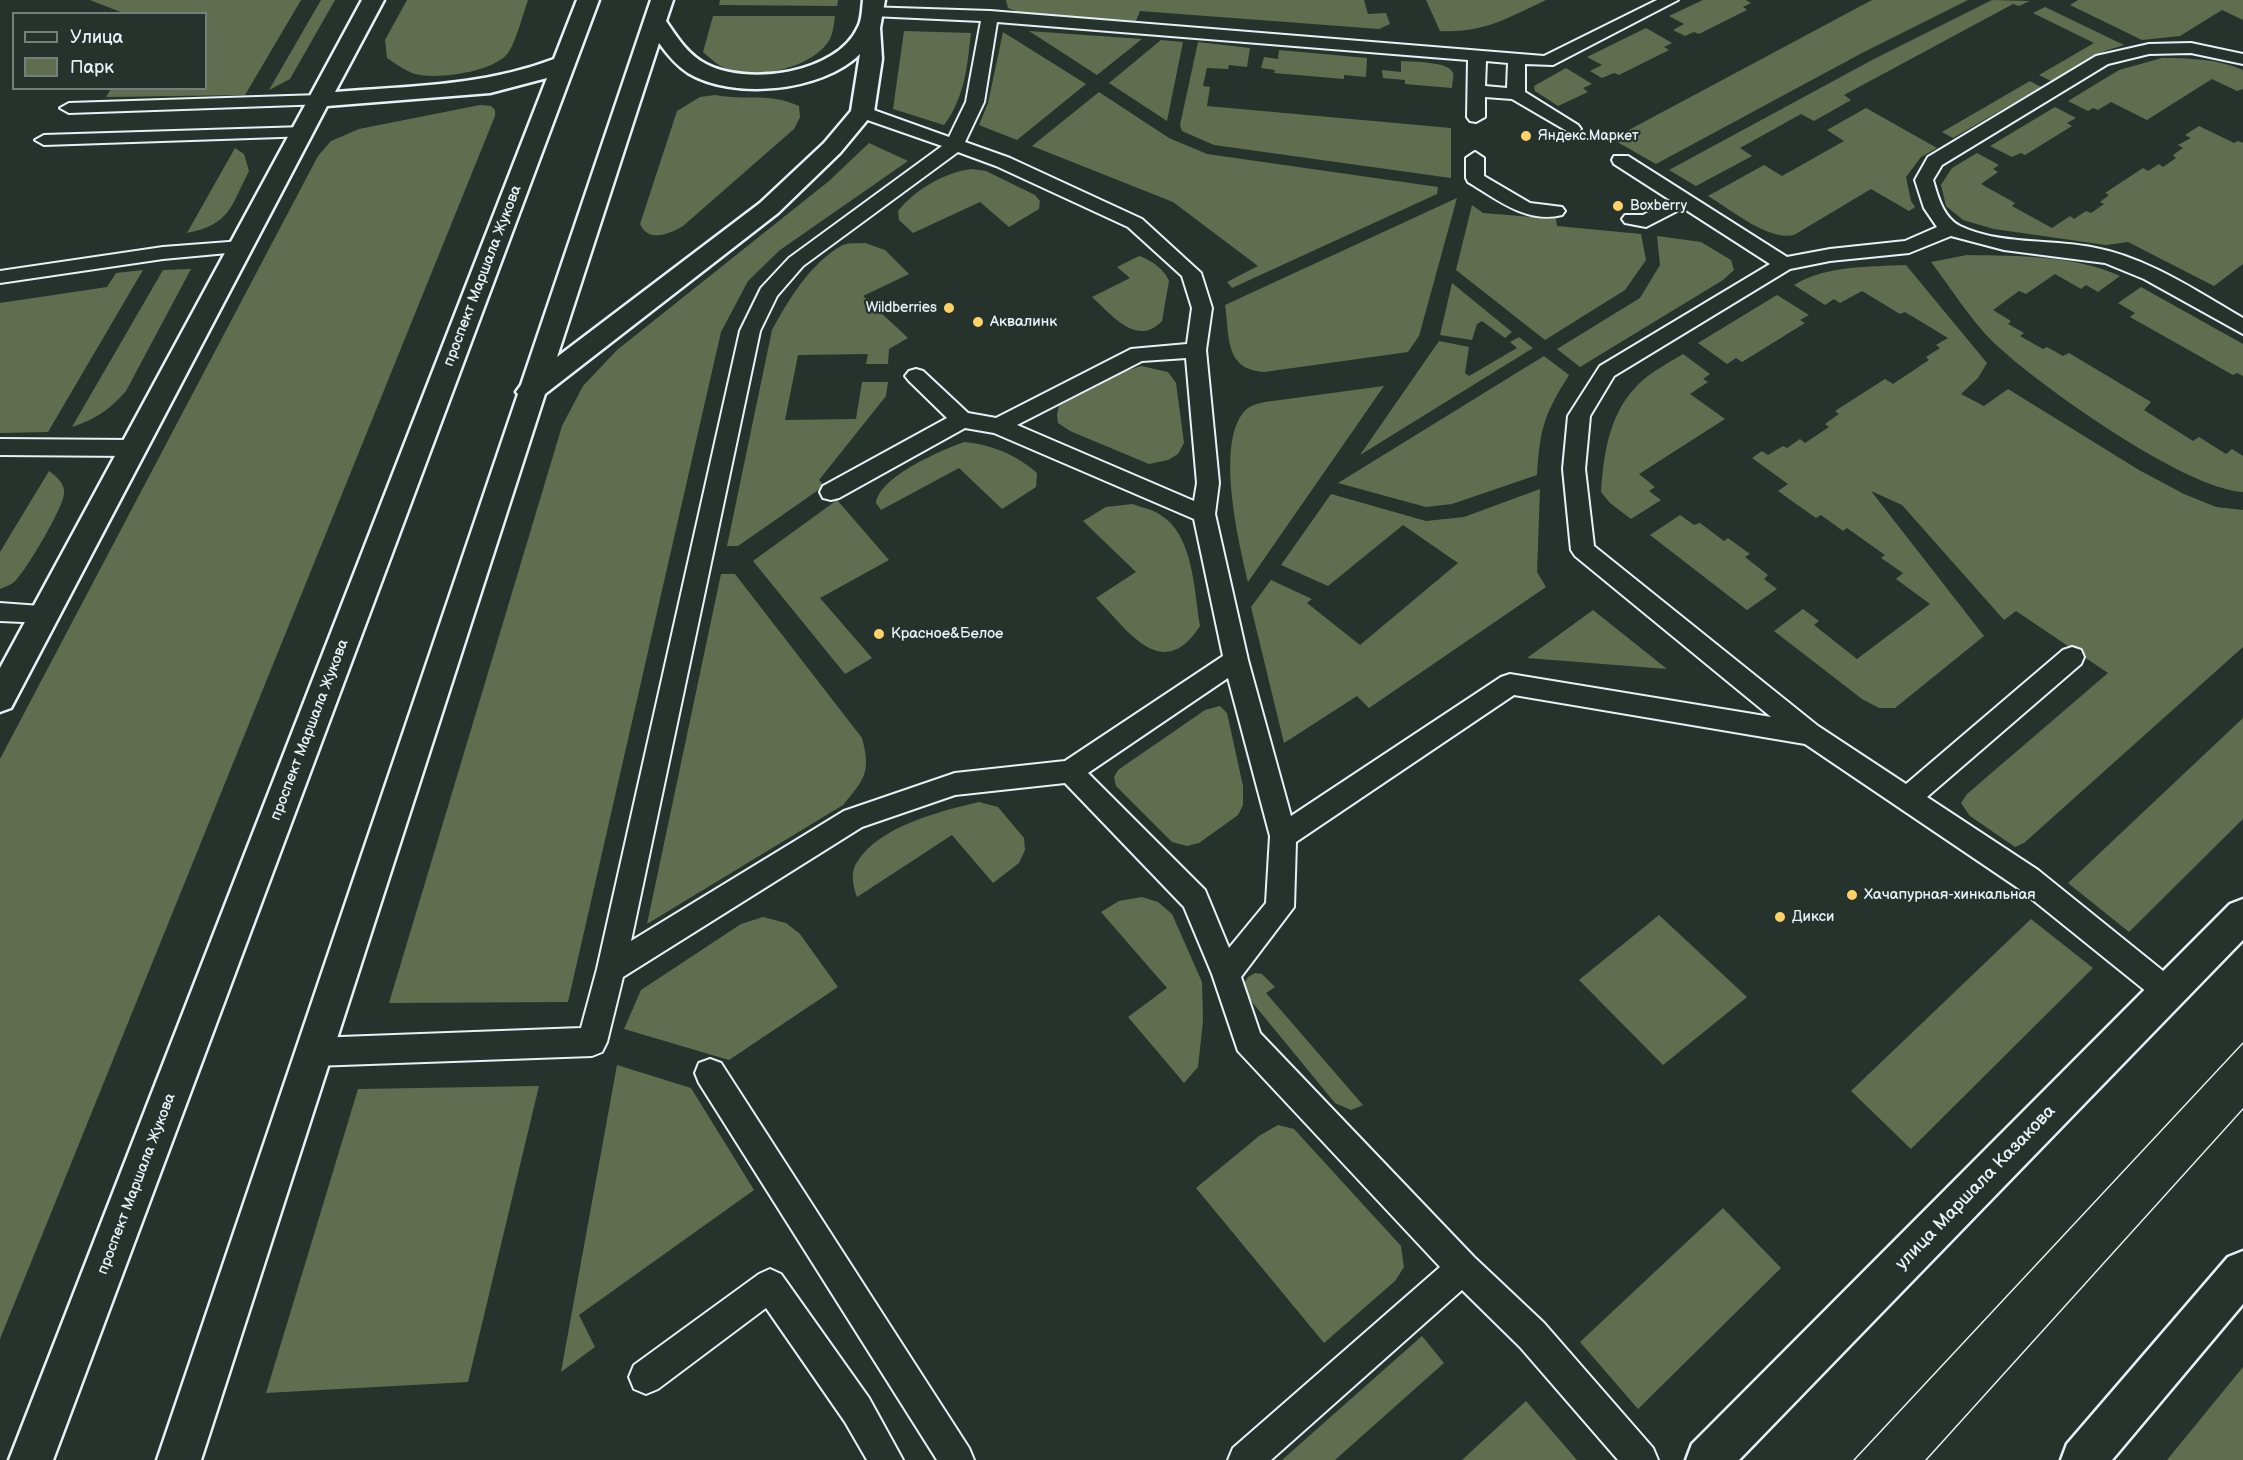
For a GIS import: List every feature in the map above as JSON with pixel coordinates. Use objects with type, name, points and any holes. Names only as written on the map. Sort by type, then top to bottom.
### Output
[{"type":"street","points":[[0,699],[373,0]]},
{"type":"street","name":"проспект Маршала Жукова","points":[[31,1460],[588,0]]},
{"type":"street","points":[[658,10],[677,52],[696,68],[721,80],[759,82],[807,74],[839,60],[852,49],[871,13]]},
{"type":"street","points":[[179,1460],[658,10]]},
{"type":"street","points":[[530,392],[769,208],[832,148],[862,112],[871,59],[871,13]]},
{"type":"street","points":[[320,100],[490,86],[528,77],[565,63]]},
{"type":"street","name":"улица Маршала Казакова","points":[[1708,1460],[2243,915]]},
{"type":"street","points":[[2083,1460],[2243,1272]]},
{"type":"lane","points":[[871,13],[990,16],[1547,61],[1670,0]]},
{"type":"lane","points":[[314,1052],[592,1042],[611,969],[750,331],[768,293],[796,261],[954,146],[975,102],[990,16]]},
{"type":"lane","points":[[2243,59],[2191,48],[2149,49],[2102,60],[1935,161],[1924,180],[1930,205],[1950,229],[1989,241],[2094,254],[2124,263],[2243,327]]},
{"type":"lane","points":[[1476,117],[1478,55]]},
{"type":"lane","points":[[1516,94],[1517,58]]},
{"type":"lane","points":[[1477,91],[1516,94],[1572,129]]},
{"type":"lane","points":[[69,108],[320,100]]},
{"type":"lane","points":[[862,112],[1003,162],[1134,223],[1191,273],[1202,308],[1196,350],[1208,483],[1204,514],[1236,660],[1284,836],[1280,907],[1226,974]]},
{"type":"lane","points":[[44,140],[304,132]]},
{"type":"lane","points":[[1476,158],[1475,178],[1525,208],[1556,211]]},
{"type":"lane","points":[[1622,160],[1784,264]]},
{"type":"lane","points":[[1632,219],[1646,221],[1686,199]]},
{"type":"lane","points":[[1950,229],[1910,247],[1830,255],[1784,264],[1607,371],[1578,416],[1574,469],[1582,550],[1811,734],[2028,879],[2168,992]]},
{"type":"lane","points":[[0,277],[163,253],[242,247]]},
{"type":"lane","points":[[998,426],[1138,354],[1196,350]]},
{"type":"lane","points":[[916,376],[962,420],[998,426],[1204,514]]},
{"type":"lane","points":[[831,492],[962,420]]},
{"type":"lane","points":[[0,447],[132,448]]},
{"type":"lane","points":[[0,612],[45,614]]},
{"type":"lane","points":[[1908,798],[2072,657]]},
{"type":"lane","points":[[611,969],[853,819],[955,784],[1070,771],[1236,660]]},
{"type":"lane","points":[[1284,836],[1510,684],[1811,734]]},
{"type":"lane","points":[[1070,771],[1195,899],[1226,974],[1248,1041],[1463,1269],[1532,1335],[1641,1460]]},
{"type":"lane","points":[[710,1072],[957,1460]]},
{"type":"lane","points":[[1245,1460],[1463,1269]]},
{"type":"lane","points":[[646,1377],[770,1285],[857,1410],[886,1460]]},
{"type":"green space","points":[[90,0],[301,0],[245,95],[106,97],[110,90],[207,90],[207,12],[120,12]]},
{"type":"green space","points":[[321,0],[335,0],[290,79],[269,90]]},
{"type":"green space","points":[[407,0],[528,0],[514,42],[501,60],[478,70],[464,73],[425,76],[404,69],[387,58],[385,40]]},
{"type":"green space","points":[[720,0],[838,0],[837,6],[719,5]]},
{"type":"green space","points":[[1006,0],[1364,0],[1368,14],[1386,13],[1390,24],[1379,29],[1140,11],[1136,21],[1021,13],[1008,8]]},
{"type":"green space","points":[[1426,0],[1546,0],[1483,27],[1440,31]]},
{"type":"green space","points":[[1703,0],[1746,0],[1751,3],[1743,7],[1747,10],[1699,34],[1694,32],[1685,36],[1673,30],[1684,24],[1669,16]]},
{"type":"green space","points":[[1872,0],[1968,0],[1862,53],[1656,164],[1612,139]]},
{"type":"green space","points":[[1992,0],[2030,1],[2019,6],[2013,4],[1844,95],[1851,100],[1814,121],[1801,114],[1740,148],[1752,156],[1696,186],[1669,170],[1874,59]]},
{"type":"green space","points":[[2078,0],[2243,0],[2243,20],[2222,10],[2180,36],[2142,40],[2070,5]]},
{"type":"green space","points":[[2045,7],[2124,45],[2105,51],[2051,81],[2039,75],[2094,43],[2033,13]]},
{"type":"green space","points":[[713,16],[835,16],[830,39],[823,49],[812,57],[787,68],[747,73],[726,69],[703,52]]},
{"type":"green space","points":[[1646,28],[1672,43],[1664,47],[1669,50],[1619,75],[1614,73],[1602,78],[1590,71],[1602,65],[1587,57]]},
{"type":"green space","points":[[904,31],[971,33],[961,93],[944,125],[893,109]]},
{"type":"green space","points":[[1029,31],[1142,39],[1097,75]]},
{"type":"green space","points":[[1003,32],[1086,84],[1017,140],[979,125],[988,103]]},
{"type":"green space","points":[[1161,40],[1183,42],[1167,121],[1109,83]]},
{"type":"green space","points":[[1198,42],[1250,48],[1247,67],[1229,65],[1228,69],[1207,68],[1203,86],[1210,87],[1207,106],[1451,128],[1451,178],[1214,145],[1182,131],[1180,125]]},
{"type":"green space","points":[[1279,50],[1367,58],[1366,77],[1344,75],[1344,79],[1274,73],[1275,70],[1261,68],[1264,57],[1278,59]]},
{"type":"green space","points":[[2162,58],[2203,60],[2223,63],[2243,70],[2243,89],[2237,91],[2212,79],[2147,120],[2111,102],[2098,110],[2093,108],[2088,111],[2068,101],[2119,70]]},
{"type":"green space","points":[[1401,61],[1445,66],[1453,73],[1452,88],[1405,84],[1405,80],[1383,78],[1382,70],[1401,72]]},
{"type":"green space","points":[[1566,68],[1592,84],[1583,88],[1588,92],[1558,106],[1535,91],[1534,86]]},
{"type":"green space","points":[[2030,81],[2041,87],[1953,138],[1942,132]]},
{"type":"green space","points":[[1099,92],[1169,138],[1207,154],[1438,187],[1437,194],[1232,288],[1227,282],[1258,266],[1173,202],[1032,146]]},
{"type":"green space","points":[[715,95],[777,99],[799,106],[800,117],[794,129],[683,226],[666,234],[648,233],[640,224],[677,111],[700,97]]},
{"type":"green space","points":[[480,105],[491,106],[495,110],[495,116],[0,1339],[0,759],[318,156],[331,141],[359,129]]},
{"type":"green space","points":[[2055,107],[2076,118],[2067,123],[2072,126],[2025,155],[2021,153],[2012,157],[1990,146]]},
{"type":"green space","points":[[1866,108],[1937,148],[1921,157],[1906,177],[1911,201],[1915,207],[1909,211],[1871,189],[1794,235],[1784,236],[1761,229],[1708,196],[1764,165],[1782,176],[1844,141],[1827,130]]},
{"type":"green space","points":[[2199,126],[2234,143],[2238,141],[2243,143],[2243,264],[2214,286],[2128,242],[2106,245],[1994,229],[1963,220],[1946,206],[1941,185],[1952,168],[1977,153],[1999,165],[1993,169],[1998,172],[1981,184],[2015,203],[2012,206],[2052,228],[2070,216],[2074,219],[2086,211],[2091,213],[2104,204],[2100,202],[2109,195],[2105,193],[2143,168],[2148,171],[2159,164],[2163,167],[2176,158],[2173,155],[2183,148],[2178,145],[2191,138],[2185,135]]},
{"type":"green space","points":[[869,143],[908,161],[780,250],[748,281],[721,332],[568,1002],[389,1003],[562,426],[583,386],[617,350],[829,181]]},
{"type":"green space","points":[[235,148],[244,154],[249,171],[233,204],[221,219],[212,225],[187,233]]},
{"type":"green space","points":[[972,169],[986,171],[1035,195],[1040,201],[1039,209],[1009,227],[980,202],[913,233],[899,220],[898,211],[922,189],[941,178]]},
{"type":"green space","points":[[1457,198],[1419,336],[1408,352],[1264,372],[1251,370],[1235,358],[1229,339],[1225,305]]},
{"type":"green space","points":[[1472,205],[1483,213],[1556,219],[1557,226],[1641,234],[1646,260],[1625,290],[1545,340],[1456,270]]},
{"type":"green space","points":[[1657,236],[1701,242],[1731,260],[1734,270],[1723,280],[1580,367],[1557,349],[1640,298],[1660,265]]},
{"type":"green space","points":[[865,243],[885,250],[909,274],[863,296],[908,338],[889,349],[888,364],[866,364],[868,354],[798,355],[785,420],[856,419],[862,382],[888,382],[886,396],[819,480],[824,486],[738,546],[727,546],[772,330],[793,295],[820,262],[843,245]]},
{"type":"green space","points":[[1967,255],[2064,260],[2120,276],[2098,292],[2086,285],[2081,289],[2055,274],[2026,294],[2019,291],[1993,310],[2011,321],[2008,324],[2024,333],[2020,336],[2043,349],[2047,347],[2063,356],[2069,353],[2151,402],[2144,410],[2193,441],[2199,437],[2226,454],[2232,449],[2243,456],[2243,492],[2217,486],[2185,473],[2112,432],[2042,383],[1993,342],[1931,262]]},
{"type":"green space","points":[[1139,256],[1157,265],[1169,281],[1162,321],[1153,328],[1143,331],[1125,326],[1092,297],[1130,278],[1117,267]]},
{"type":"green space","points":[[1906,265],[1987,363],[1978,378],[1961,394],[1984,406],[2008,389],[2139,470],[2184,494],[2216,507],[2243,510],[2243,647],[2024,843],[2015,847],[1970,816],[1961,803],[1967,794],[2108,673],[2016,611],[2004,620],[1902,505],[1871,491],[1984,636],[1895,708],[1879,708],[1862,699],[1774,631],[1803,609],[1819,621],[1814,625],[1857,659],[1930,604],[1896,579],[1903,573],[1881,558],[1885,555],[1847,528],[1843,531],[1821,515],[1816,518],[1778,491],[1788,484],[1752,458],[1762,451],[1768,455],[1783,446],[1787,448],[1800,439],[1805,443],[1829,427],[1825,424],[1839,414],[1835,411],[1885,379],[1893,384],[1929,360],[1926,357],[1940,348],[1936,345],[1948,338],[1905,312],[1900,314],[1862,291],[1840,303],[1834,299],[1825,305],[1794,285],[1807,278],[1834,270]]},
{"type":"green space","points":[[191,269],[126,391],[102,413],[72,427],[163,270]]},
{"type":"green space","points":[[143,270],[48,432],[0,433],[0,303],[107,287],[116,273]]},
{"type":"green space","points":[[1452,283],[1512,332],[1505,338],[1482,321],[1477,324],[1472,340],[1440,335]]},
{"type":"green space","points":[[2141,287],[2243,344],[2243,376],[2237,373],[2233,375],[2130,317],[2135,313],[2118,303]]},
{"type":"green space","points":[[1777,295],[1809,315],[1800,320],[1805,323],[1742,362],[1736,358],[1727,364],[1698,343]]},
{"type":"green space","points":[[1519,337],[1533,348],[1360,455],[1439,341],[1469,347],[1465,373],[1469,376],[1517,348],[1510,342]]},
{"type":"green space","points":[[1683,354],[1710,374],[1703,379],[1708,382],[1690,394],[1725,419],[1639,474],[1655,487],[1649,491],[1661,500],[1631,519],[1610,503],[1601,492],[1604,461],[1611,431],[1616,417],[1632,391],[1648,376]]},
{"type":"green space","points":[[1544,356],[1569,375],[1545,422],[1537,475],[1452,504],[1426,507],[1338,483]]},
{"type":"green space","points":[[1141,366],[1168,372],[1176,383],[1184,443],[1178,454],[1168,460],[1149,464],[1070,431],[1058,423],[1059,406],[1126,371]]},
{"type":"green space","points":[[1384,386],[1248,582],[1235,517],[1230,465],[1232,442],[1238,422],[1248,408],[1261,403]]},
{"type":"green space","points":[[964,442],[993,448],[1021,461],[1037,473],[1036,487],[1002,509],[959,468],[881,510],[876,503],[888,483],[912,466]]},
{"type":"green space","points":[[49,471],[58,478],[63,487],[64,494],[58,512],[21,574],[13,583],[0,589],[0,552]]},
{"type":"green space","points":[[1540,489],[1537,572],[1546,587],[1369,708],[1357,696],[1284,743],[1251,607],[1271,580],[1312,599],[1307,603],[1360,645],[1458,563],[1403,525],[1328,586],[1281,565],[1331,494],[1426,521],[1464,517]]},
{"type":"green space","points":[[837,500],[889,560],[820,598],[872,658],[845,674],[753,561]]},
{"type":"green space","points":[[1132,504],[1156,512],[1171,523],[1186,549],[1194,580],[1200,626],[1186,643],[1172,651],[1159,651],[1145,646],[1096,598],[1136,572],[1083,521],[1106,507]]},
{"type":"green space","points":[[1680,515],[1694,525],[1700,523],[1724,541],[1728,538],[1750,554],[1745,557],[1768,575],[1764,579],[1777,589],[1747,610],[1650,535]]},
{"type":"green space","points":[[721,574],[735,574],[862,738],[866,767],[857,788],[843,805],[647,924]]},
{"type":"green space","points":[[1593,610],[1667,669],[1527,658]]},
{"type":"green space","points":[[1220,706],[1227,713],[1243,786],[1243,805],[1238,815],[1199,843],[1187,846],[1172,842],[1116,786],[1114,777],[1118,770],[1205,710]]},
{"type":"green space","points":[[2243,718],[2243,819],[2129,932],[2068,883]]},
{"type":"green space","points":[[979,802],[998,807],[1024,838],[1025,850],[1019,863],[993,883],[952,835],[857,897],[853,871],[867,849],[895,830],[912,822]]},
{"type":"green space","points":[[1142,897],[1158,902],[1172,914],[1202,982],[1203,1021],[1198,1067],[1184,1083],[1128,1017],[1167,988],[1101,912],[1119,901]]},
{"type":"green space","points":[[1659,915],[1747,997],[1663,1065],[1579,980]]},
{"type":"green space","points":[[763,917],[786,923],[800,934],[838,987],[729,1060],[624,1029],[641,990],[741,924]]},
{"type":"green space","points":[[2031,919],[2093,968],[1911,1149],[1851,1091]]},
{"type":"green space","points":[[1255,973],[1262,974],[1275,987],[1266,993],[1363,1105],[1351,1110],[1335,1103],[1252,1002],[1244,984],[1248,977]]},
{"type":"green space","points":[[617,1065],[691,1088],[754,1190],[579,1315],[595,1347],[561,1372]]},
{"type":"green space","points":[[539,1086],[468,1382],[266,1393],[358,1089]]},
{"type":"green space","points":[[1278,1125],[1294,1129],[1401,1246],[1404,1267],[1395,1281],[1324,1343],[1196,1188],[1259,1136]]},
{"type":"green space","points":[[1723,1208],[1781,1268],[1638,1409],[1580,1342]]},
{"type":"green space","points":[[1422,1336],[1444,1363],[1335,1460],[1282,1460]]},
{"type":"green space","points":[[2243,1367],[2243,1460],[2167,1460]]},
{"type":"green space","points":[[1526,1401],[1577,1460],[1462,1460]]},
{"type":"tram line","points":[[1854,1460],[2243,1043]]},
{"type":"tram line","points":[[1926,1460],[2243,1109]]},
{"type":"place","name":"Яндекс.Маркет","points":[[1526,136]]},
{"type":"place","name":"Boxberry","points":[[1618,206]]},
{"type":"place","name":"Wildberries","points":[[949,308]]},
{"type":"place","name":"Аквалинк","points":[[978,322]]},
{"type":"place","name":"Красное&Белое","points":[[879,634]]},
{"type":"place","name":"Хачапурная-хинкальная","points":[[1852,895]]},
{"type":"place","name":"Дикси","points":[[1780,917]]}]
